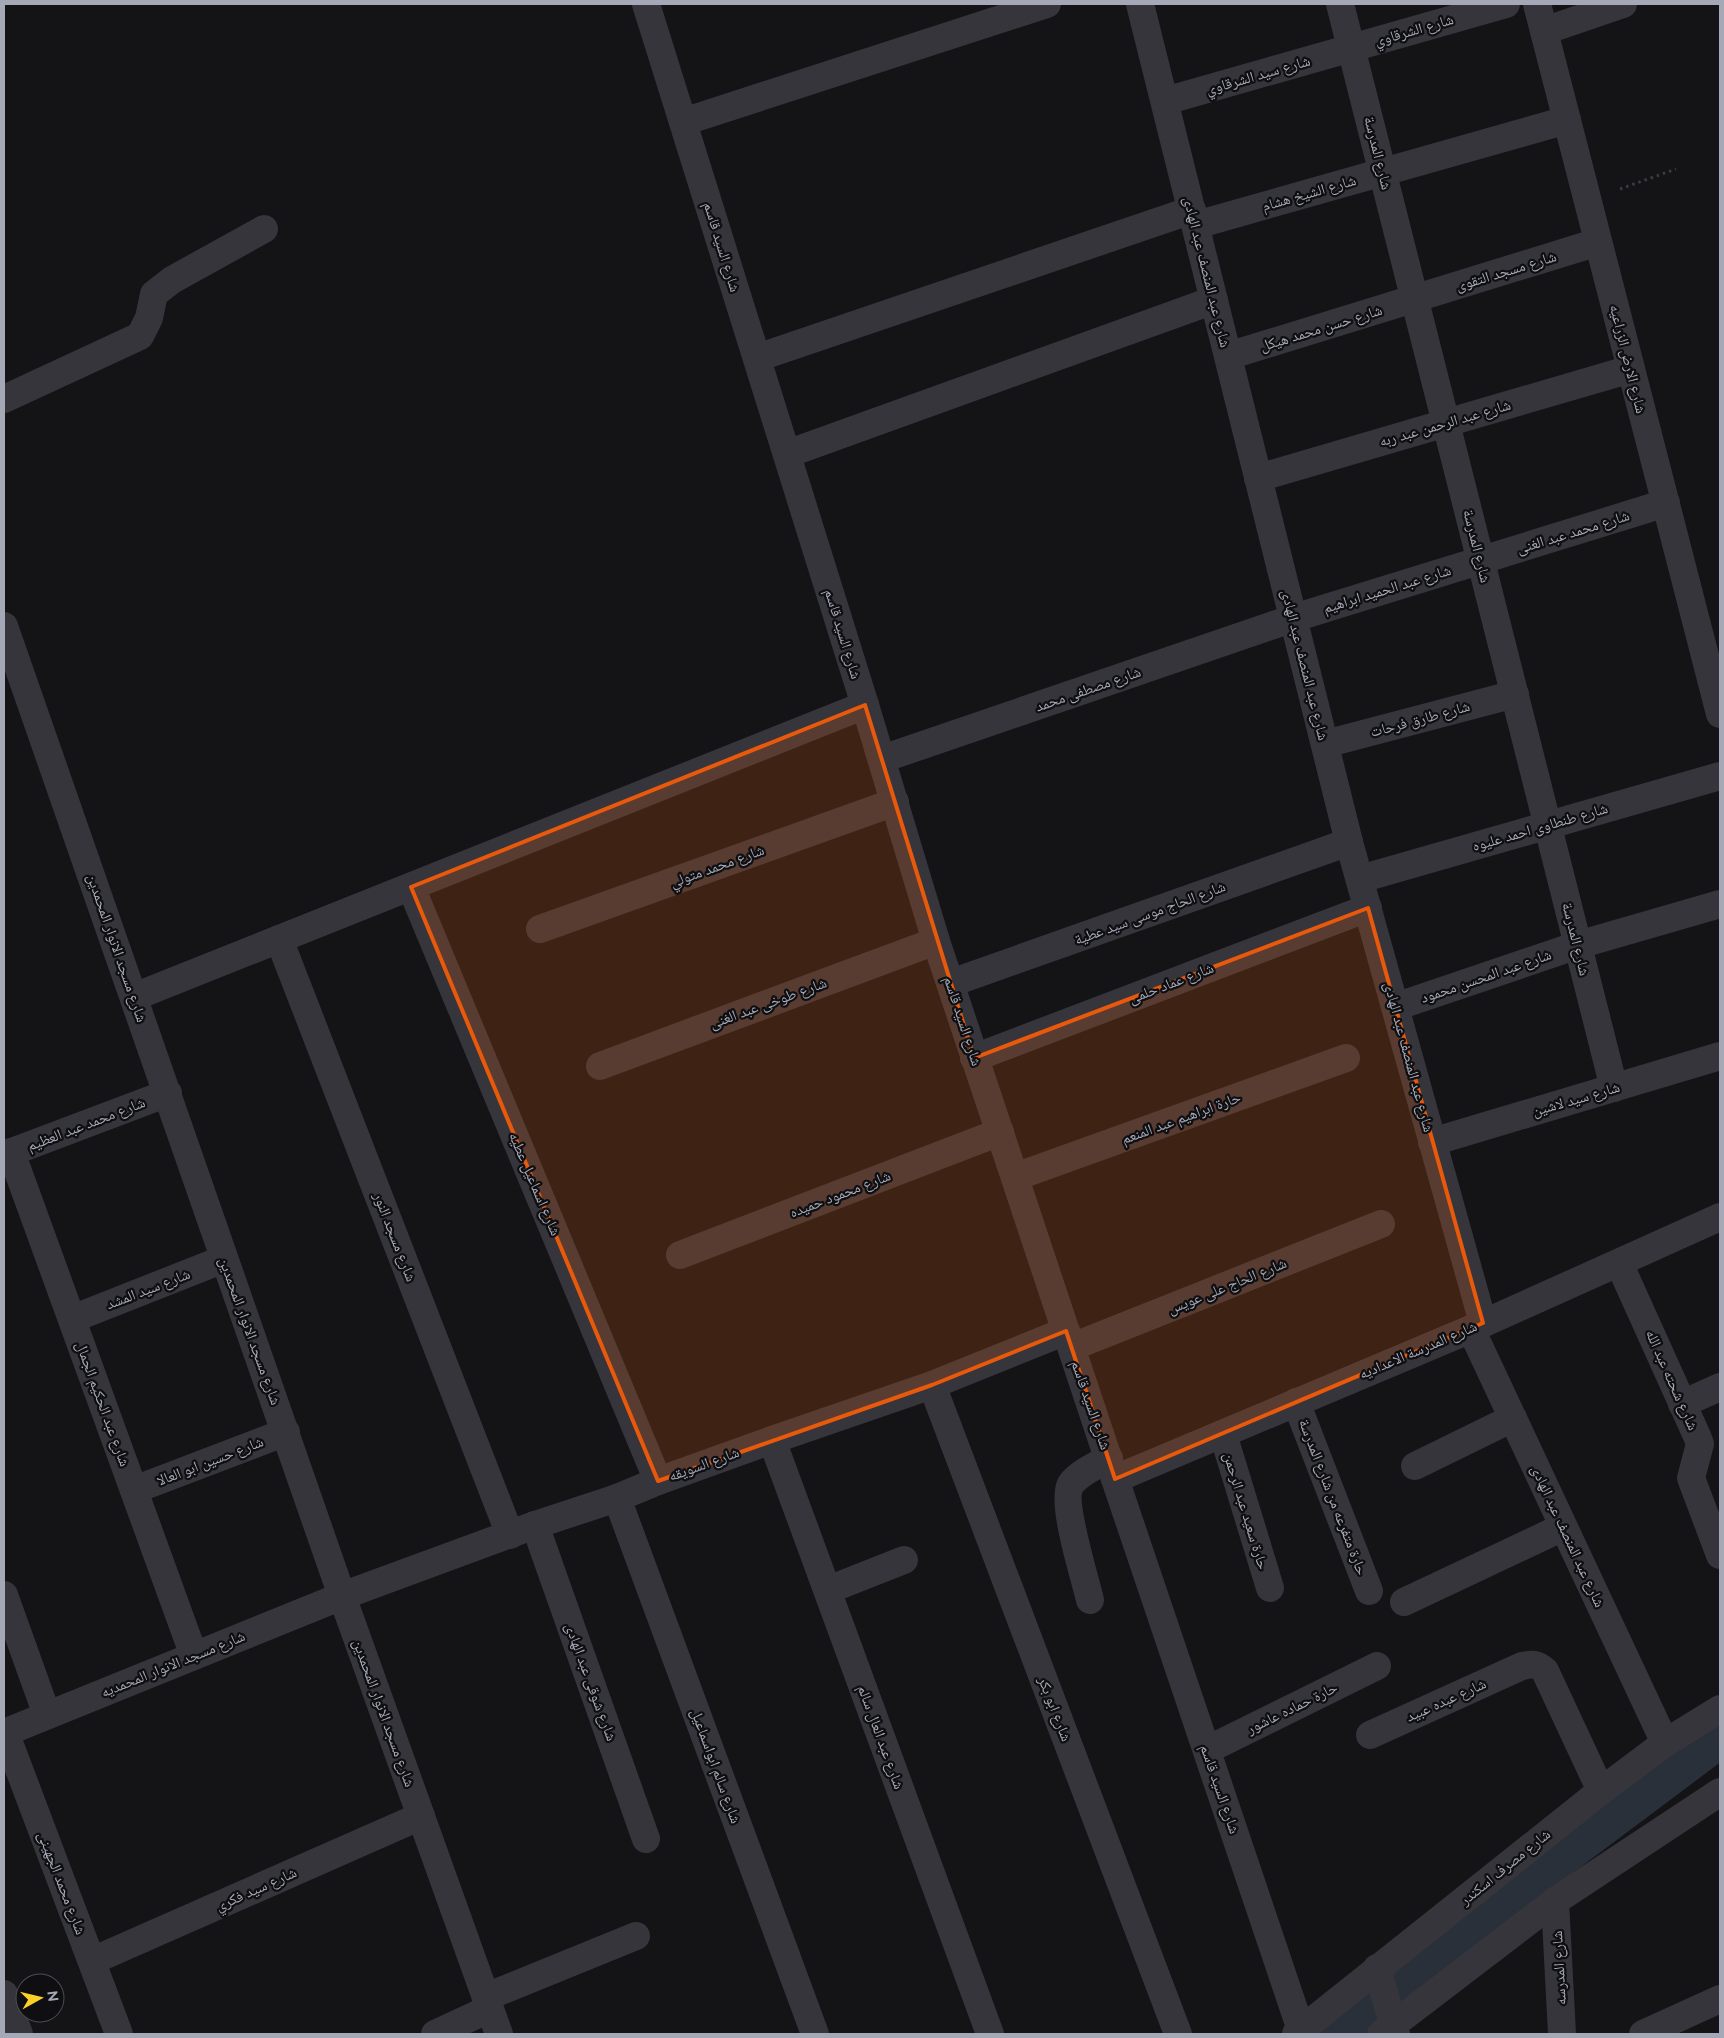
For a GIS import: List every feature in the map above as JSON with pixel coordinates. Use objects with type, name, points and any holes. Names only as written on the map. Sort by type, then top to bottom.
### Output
[{"type":"street","name":"شارع السيد قاسم","points":[[646,4],[882,759],[936,941],[952,983],[974,1058],[1207,1750],[1299,2032]]},
{"type":"street","points":[[683,122],[1048,4]]},
{"type":"street","name":"شارع عبد المنصف عبد الهادى","points":[[1140,4],[1349,842],[1432,1142],[1477,1326],[1512,1418],[1665,1743]]},
{"type":"street","name":"شارع المدرسة","points":[[1340,4],[1614,1088]]},
{"type":"street","name":"شارع الشرقاوي","points":[[1351,48],[1506,4]]},
{"type":"street","name":"شارع الارض الزراعيه","points":[[1537,4],[1720,714]]},
{"type":"street","points":[[1544,31],[1623,4]]},
{"type":"street","name":"شارع سيد الشرقاوي","points":[[1165,101],[1351,48]]},
{"type":"street","name":"شارع الشيخ هشام","points":[[757,358],[1194,218],[1382,172],[1567,120]]},
{"type":"street","points":[[4,399],[140,336],[149,318],[154,294],[172,280],[264,229]]},
{"type":"street","name":"شارع مسجد التقوى","points":[[1414,299],[1598,242]]},
{"type":"street","name":"شارع حسن محمد هيكل","points":[[1228,356],[1414,299]]},
{"type":"street","points":[[787,454],[1214,300]]},
{"type":"street","name":"شارع عبد الرحمن عبد ربه","points":[[1258,478],[1631,369]]},
{"type":"street","name":"شارع محمد عبد الغنى","points":[[1481,560],[1666,503]]},
{"type":"street","name":"شارع عبد الحميد ابراهيم","points":[[1294,618],[1481,560]]},
{"type":"street","name":"شارع مصطفى محمد","points":[[882,759],[1294,618]]},
{"type":"street","name":"شارع مسجد الانوار المحمدين","points":[[4,626],[342,1596],[499,2034]]},
{"type":"street","name":"شارع طارق فرحات","points":[[1325,744],[1515,694]]},
{"type":"street","points":[[134,997],[865,705]]},
{"type":"street","name":"شارع طنطاوى احمد عليوه","points":[[1360,879],[1720,776]]},
{"type":"street","name":"شارع محمد متولي","points":[[540,929],[895,802]]},
{"type":"street","name":"شارع الحاج موسى سيد عطية","points":[[952,983],[1349,842]]},
{"type":"street","name":"شارع اسماعيل عطيه","points":[[411,887],[658,1481]]},
{"type":"street","name":"شارع عبد المحسن محمود","points":[[1395,1007],[1578,945],[1720,904]]},
{"type":"street","name":"شارع عماد حلمى","points":[[974,1058],[1368,908]]},
{"type":"street","name":"شارع مسجد النور","points":[[279,939],[522,1530]]},
{"type":"street","name":"شارع طوخى عبد الغنى","points":[[600,1066],[936,941]]},
{"type":"street","name":"شارع سيد لاشين","points":[[1432,1142],[1720,1056]]},
{"type":"street","name":"حارة ابراهيم عبد المنعم","points":[[1015,1176],[1346,1058]]},
{"type":"street","name":"شارع محمد عبد العظيم","points":[[8,1154],[168,1094]]},
{"type":"street","name":"شارع محمود حميده","points":[[680,1256],[1000,1132]]},
{"type":"street","name":"شارع عبد الحكيم الجمال","points":[[8,1154],[72,1319],[194,1656]]},
{"type":"street","name":"شارع المدرسة الاعداديه","points":[[1090,1600],[1068,1510],[1067,1491],[1071,1483],[1078,1477],[1112,1469],[1222,1434],[1477,1326],[1720,1217]]},
{"type":"street","name":"شارع الحاج على عويس","points":[[1069,1339],[1381,1224]]},
{"type":"street","name":"شارع سيد المشد","points":[[72,1319],[224,1259]]},
{"type":"street","name":"شارع شحته عبد الله","points":[[1619,1263],[1700,1444],[1692,1470],[1693,1485],[1720,1556]]},
{"type":"street","name":"شارع السويقه","points":[[342,1596],[522,1530],[617,1498],[658,1481],[772,1440],[1069,1339]]},
{"type":"street","name":"شارع ابو بكر","points":[[932,1385],[1178,2034]]},
{"type":"street","points":[[1682,1404],[1720,1387]]},
{"type":"street","name":"حارة متفرعه من شارع المدرسة","points":[[1296,1402],[1369,1591]]},
{"type":"street","points":[[1415,1466],[1512,1418]]},
{"type":"street","name":"شارع حسين ابو العالا","points":[[134,1490],[286,1432]]},
{"type":"street","name":"حارة سعيد عبد الرحمن","points":[[1222,1434],[1270,1588]]},
{"type":"street","name":"شارع عبد العال سالم","points":[[772,1440],[990,2034]]},
{"type":"street","name":"شارع سالم ابواسماعيل","points":[[617,1498],[815,2034]]},
{"type":"street","points":[[1404,1602],[1563,1527]]},
{"type":"street","name":"شارع شوقى عبد الهادى","points":[[522,1530],[646,1839]]},
{"type":"street","points":[[828,1590],[904,1560]]},
{"type":"street","points":[[4,1595],[47,1715]]},
{"type":"street","name":"شارع مسجد الانوار المحمديه","points":[[4,1732],[342,1596]]},
{"type":"street","name":"شارع عبده عبيد","points":[[1370,1735],[1522,1666],[1532,1664],[1539,1666],[1545,1671],[1601,1790]]},
{"type":"street","name":"حارة حماده عاشور","points":[[1207,1750],[1377,1666]]},
{"type":"street","name":"شارع مصرف اسكندر","points":[[1299,2032],[1601,1790],[1665,1743],[1720,1709]]},
{"type":"street","name":"شارع محمد الجهينى","points":[[4,1732],[119,2034]]},
{"type":"street","points":[[1377,1968],[1390,2031],[1555,1902],[1720,1792]]},
{"type":"street","name":"شارع سيد فكري","points":[[92,1961],[421,1816]]},
{"type":"street","name":"شارع المدرسه","points":[[1555,1902],[1562,2034]]},
{"type":"street","points":[[435,2034],[487,2003],[636,1936]]},
{"type":"street","points":[[4,1994],[18,2034]]},
{"type":"street","points":[[1642,2034],[1720,1999]]},
{"type":"path","points":[[1587,202],[1676,169]]},
{"type":"highlighted area","points":[[865,705],[974,1058],[1368,908],[1483,1323],[1115,1479],[1066,1331],[932,1385],[658,1481],[411,887]]},
{"type":"waterway","points":[[1335,2034],[1385,1988],[1720,1737]]}]
